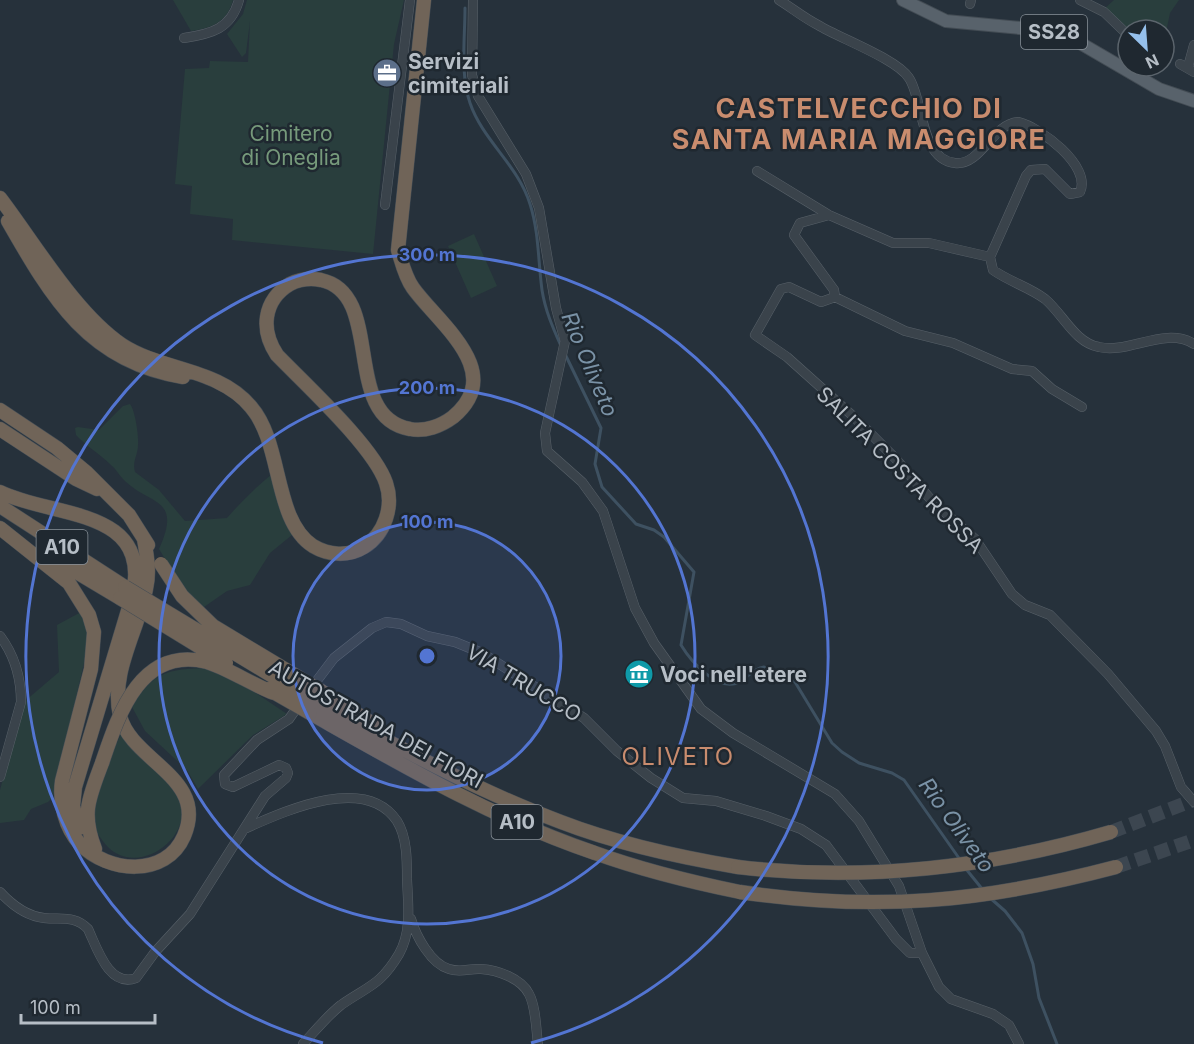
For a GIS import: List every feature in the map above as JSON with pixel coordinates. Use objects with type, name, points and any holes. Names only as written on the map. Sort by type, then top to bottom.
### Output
[{"type":"highway","points":[[0,198],[82,309],[102,329],[136,353],[218,382],[242,397],[258,415],[266,429],[288,510],[298,531],[320,550],[336,554],[363,548],[375,538],[389,510],[388,490],[381,472],[353,436],[272,348],[267,322],[268,312],[275,297],[290,285],[312,278],[328,282],[340,290],[355,312],[376,405],[399,427],[417,430],[441,424],[457,413],[468,397],[472,372],[468,355],[455,336],[412,287],[398,250],[424,0]]},
{"type":"highway","points":[[0,207],[66,311],[84,332],[100,345],[143,368],[218,382]]},
{"type":"highway","points":[[0,410],[70,458],[129,515],[182,596],[213,626],[315,702]]},
{"type":"highway","points":[[0,429],[76,479],[104,493]]},
{"type":"highway","points":[[0,492],[29,504],[103,523],[120,535],[132,553],[135,563],[136,582],[130,608],[73,796],[81,834],[107,861]]},
{"type":"highway","name":"AUTOSTRADA DEI FIORI","points":[[0,506],[123,593],[274,693],[315,702],[407,768],[522,824],[594,853],[655,873],[740,892],[832,902],[909,903],[1023,889],[1116,867]]},
{"type":"highway","points":[[0,527],[69,583],[89,615],[95,650],[62,781],[61,800],[68,825],[79,843],[93,855],[107,861],[134,867],[160,861],[180,845],[188,821],[186,802],[175,778],[130,736],[118,706],[117,690],[121,670],[147,588],[148,558],[144,539]]},
{"type":"highway","name":"AUTOSTRADA DEI FIORI","points":[[0,527],[123,593],[315,702],[499,797],[563,823],[684,858],[738,867],[829,874],[905,872],[998,860],[1111,832]]},
{"type":"highway","points":[[95,849],[86,816],[88,800],[128,696],[146,677],[171,663],[207,663],[274,693]]},
{"type":"main road","name":"SS28","points":[[903,0],[946,21],[1052,31],[1080,43],[1159,89],[1193,104]]},
{"type":"street","points":[[184,38],[214,32],[223,27],[236,13],[239,0]]},
{"type":"street","points":[[385,206],[410,0]]},
{"type":"street","points":[[473,0],[472,75],[478,96],[526,174],[539,208],[556,308],[565,341],[545,434],[545,447],[550,455],[582,482],[603,510],[635,608],[654,643],[701,709],[733,733],[835,794],[859,821],[899,886],[922,953],[939,987],[951,999],[1001,1019],[1009,1025],[1019,1044]]},
{"type":"street","points":[[779,0],[816,24],[890,63],[908,76],[925,133],[934,149],[945,160],[957,163],[970,160],[1006,125],[1018,122],[1043,134],[1071,157],[1082,183],[1080,192],[1070,194],[1045,169],[1031,170],[1026,176],[990,257],[993,270],[1039,295],[1063,316],[1079,337],[1092,345],[1113,348],[1162,339],[1178,339],[1194,344]]},
{"type":"street","points":[[1080,0],[1104,12],[1116,24]]},
{"type":"street","points":[[1188,68],[1194,45]]},
{"type":"street","points":[[757,171],[829,215],[893,243],[928,243],[990,257]]},
{"type":"street","points":[[829,215],[800,223],[794,235],[834,290],[835,297],[905,331],[953,343],[1012,369],[1032,371],[1052,389],[1082,407]]},
{"type":"street","name":"SALITA COSTA ROSSA","points":[[835,297],[821,302],[789,287],[781,289],[755,335],[787,357],[854,417],[896,458],[933,502],[975,539],[1012,594],[1025,606],[1050,615],[1107,674],[1156,731],[1165,746],[1180,787],[1194,802]]},
{"type":"street","name":"VIA TRUCCO","points":[[244,829],[268,792],[286,778],[288,770],[279,765],[233,787],[225,784],[225,773],[257,740],[289,719],[334,658],[377,625],[396,622],[427,636],[455,642],[482,653],[552,695],[584,718],[617,751],[651,778],[683,798],[716,801],[801,829],[826,845],[896,939],[910,953],[922,953]]},
{"type":"street","points":[[0,636],[17,666],[21,692],[21,702],[0,777]]},
{"type":"street","points":[[0,892],[29,914],[42,918],[72,919],[81,923],[88,929],[113,976],[122,980],[131,980],[142,972],[155,952],[190,914],[244,829],[300,808],[342,796],[366,801],[386,810],[397,821],[407,856],[409,929],[399,954],[378,983],[340,1006],[303,1044]]},
{"type":"street","points":[[408,911],[413,927],[437,963],[447,969],[464,972],[479,969],[498,972],[519,982],[529,993],[538,1044]]},
{"type":"green space","points":[[173,0],[233,0],[227,14],[218,23],[191,31]]},
{"type":"green space","name":"Cimitero di Oneglia","points":[[247,0],[404,0],[394,44],[373,254],[232,240],[233,219],[190,214],[192,186],[175,184],[185,69],[209,68],[210,61],[248,62],[250,21],[246,53],[242,57],[227,34],[243,14]]},
{"type":"green space","points":[[1114,0],[1179,0],[1169,18],[1116,19],[1104,9]]},
{"type":"green space","points":[[474,234],[497,286],[471,298],[448,246]]},
{"type":"green space","points":[[130,404],[138,436],[135,472],[159,490],[185,521],[227,518],[272,474],[292,535],[270,553],[250,585],[227,591],[204,607],[189,598],[159,549],[167,520],[165,511],[160,504],[133,488],[107,461],[76,435],[75,428],[78,427],[99,430],[123,406]]},
{"type":"green space","points":[[81,612],[87,632],[87,650],[53,797],[48,802],[31,809],[24,820],[0,823],[0,790],[25,701],[59,672],[57,625]]},
{"type":"green space","points":[[207,668],[253,691],[287,714],[253,735],[198,789],[187,770],[145,731],[132,707],[147,686],[162,675],[182,670]]},
{"type":"green space","points":[[121,734],[174,788],[178,793],[182,810],[180,826],[172,839],[160,850],[145,856],[130,858],[115,852],[102,840],[92,818],[96,791]]},
{"type":"waterway","name":"Rio Oliveto","points":[[465,8],[464,68],[470,103],[483,129],[525,190],[537,236],[543,297],[561,346]]},
{"type":"waterway","name":"Rio Oliveto","points":[[565,354],[601,428],[595,464],[602,487],[636,524],[654,530],[664,537],[694,572],[681,645],[691,659],[706,674],[724,683],[732,684],[741,681],[764,667],[795,682],[832,743],[859,763],[892,773],[904,780],[961,861]]},
{"type":"waterway","name":"Rio Oliveto","points":[[966,869],[983,890]]},
{"type":"waterway","name":"Rio Oliveto","points":[[989,897],[1005,911],[1022,933],[1033,964],[1039,998],[1057,1044]]},
{"type":"tunnel","points":[[1111,832],[1194,800]]},
{"type":"tunnel","points":[[1116,867],[1194,840]]},
{"type":"place","name":"Servizi cimiteriali","points":[[387,73]]},
{"type":"place","name":"Voci nell'etere","points":[[639,674]]},
{"type":"district","name":"CASTELVECCHIO DI SANTA MARIA MAGGIORE","points":[[859,124]]},
{"type":"district","name":"OLIVETO","points":[[678,756]]}]
